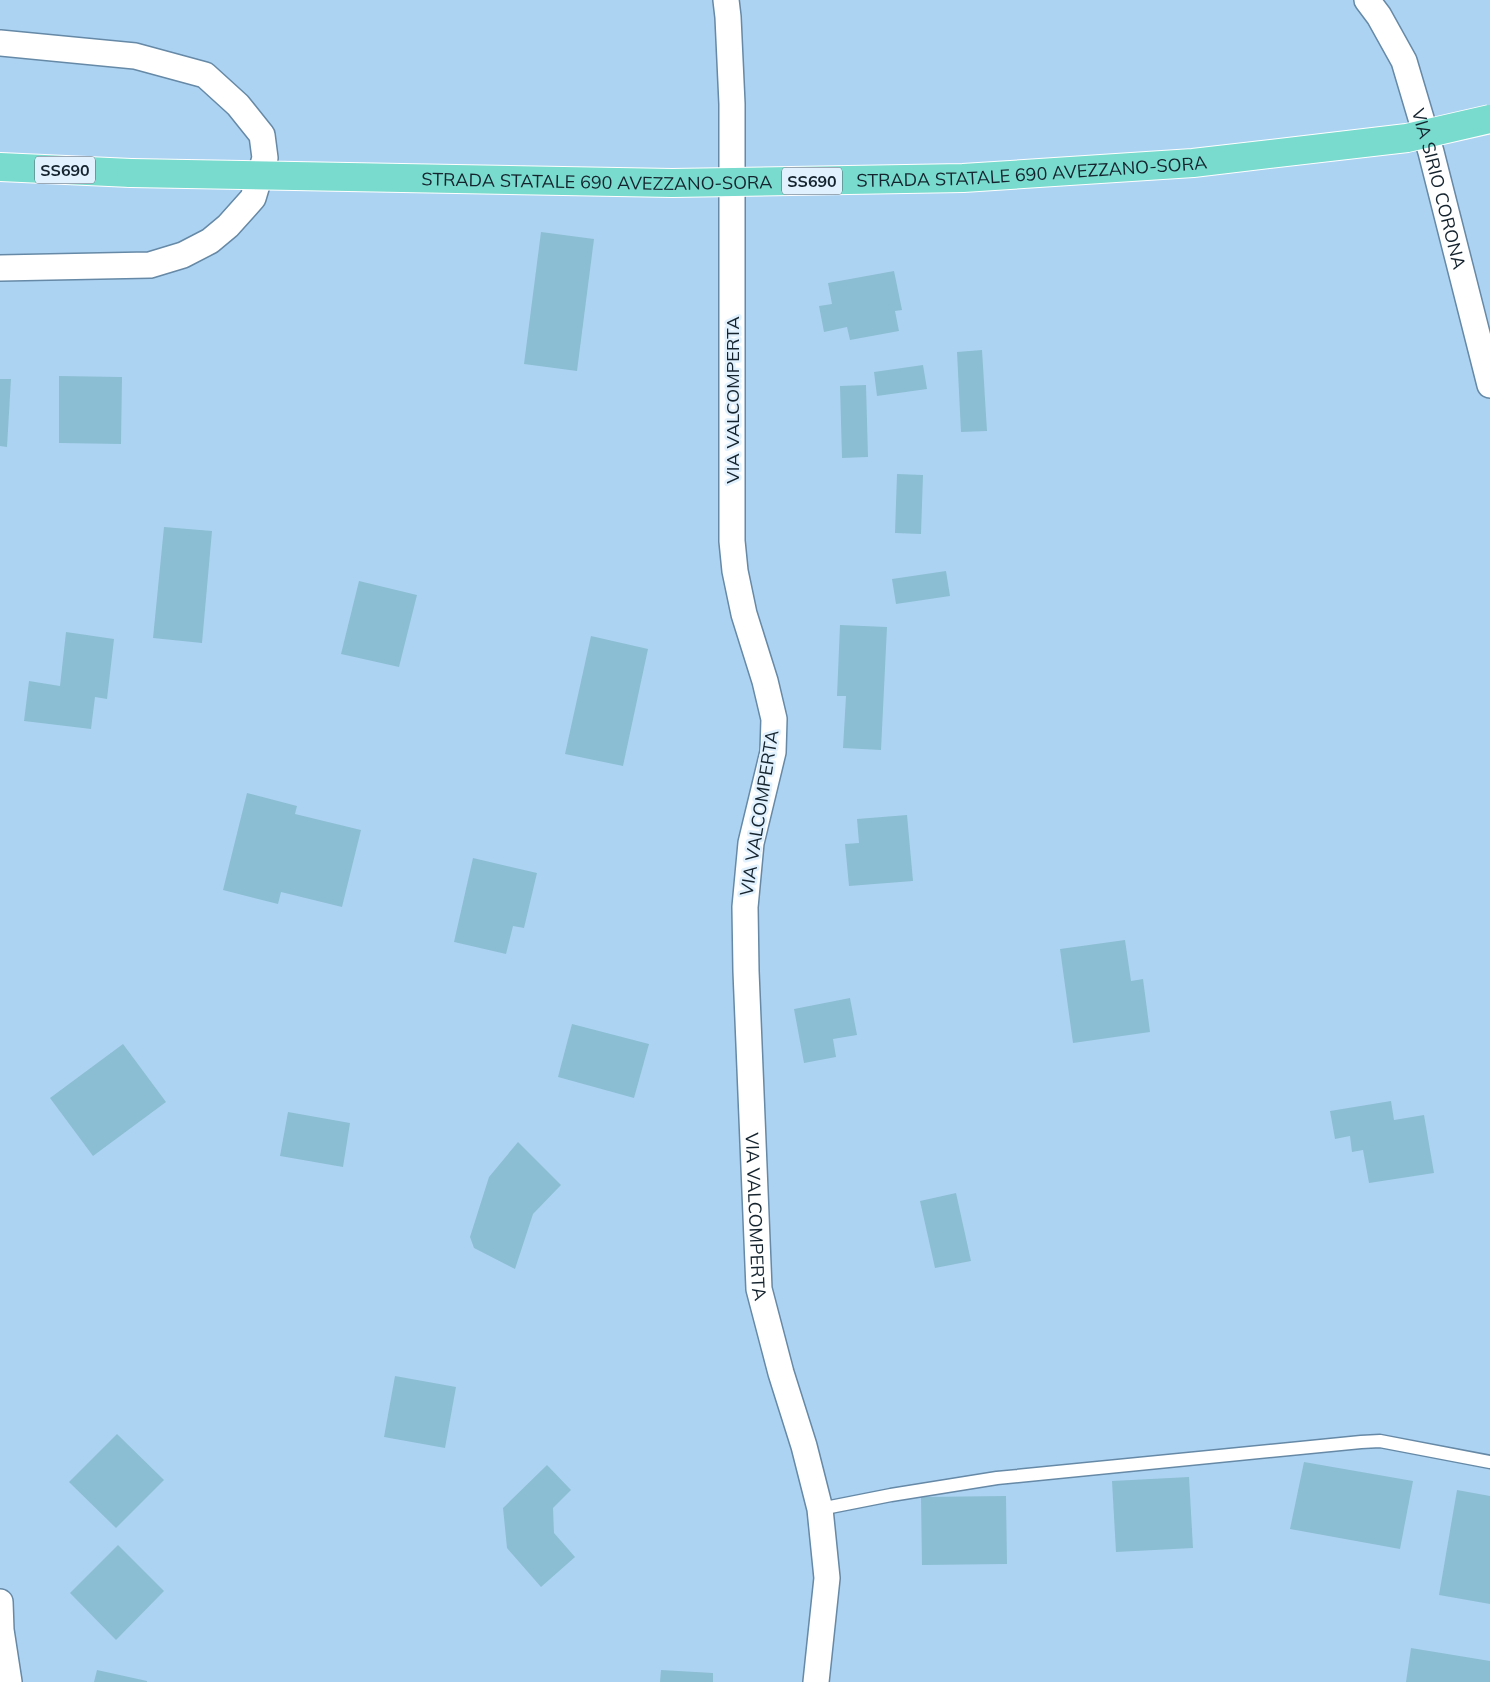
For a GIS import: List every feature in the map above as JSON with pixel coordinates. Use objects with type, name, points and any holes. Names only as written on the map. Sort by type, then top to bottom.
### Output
[{"type":"highway","name":"STRADA STATALE 690 AVEZZANO-SORA","points":[[0,167],[131,173],[672,183],[963,178],[1193,163],[1407,138],[1490,119]]},
{"type":"street","name":"VIA VALCOMPERTA","points":[[726,0],[732,104],[732,542],[735,571],[744,614],[765,681],[774,719],[773,752],[751,843],[745,907],[759,1289],[820,1509],[827,1578],[816,1682]]},
{"type":"street","name":"VIA SIRIO CORONA","points":[[1367,0],[1379,16],[1404,60],[1431,152],[1490,385]]},
{"type":"street","points":[[0,43],[135,56],[205,74],[238,105],[262,134],[265,158],[253,198],[228,226],[210,241],[183,255],[150,265],[0,268]]},
{"type":"street","points":[[0,1602],[1,1630],[10,1682]]},
{"type":"lane","points":[[820,1509],[891,1495],[997,1478],[1361,1442],[1380,1442],[1490,1462]]},
{"type":"building","points":[[541,232],[594,239],[577,371],[524,364]]},
{"type":"building","points":[[894,271],[902,310],[895,311],[899,331],[850,340],[847,327],[824,332],[819,306],[832,304],[828,283]]},
{"type":"building","points":[[982,350],[987,431],[961,432],[957,352]]},
{"type":"building","points":[[923,365],[927,389],[877,396],[874,372]]},
{"type":"building","points":[[59,376],[122,377],[121,444],[59,443]]},
{"type":"building","points":[[0,379],[11,379],[7,447],[0,446]]},
{"type":"building","points":[[866,385],[868,457],[842,458],[840,386]]},
{"type":"building","points":[[897,474],[923,475],[921,534],[895,533]]},
{"type":"building","points":[[164,527],[212,531],[202,643],[153,638]]},
{"type":"building","points":[[946,571],[950,596],[896,604],[892,579]]},
{"type":"building","points":[[359,581],[417,595],[399,667],[341,654]]},
{"type":"building","points":[[840,625],[887,627],[881,750],[843,748],[846,696],[837,696]]},
{"type":"building","points":[[66,632],[114,639],[107,699],[95,697],[91,729],[24,721],[29,681],[60,686]]},
{"type":"building","points":[[591,636],[648,649],[623,766],[565,754]]},
{"type":"building","points":[[247,793],[297,806],[295,814],[361,830],[342,907],[281,892],[278,904],[223,890]]},
{"type":"building","points":[[907,815],[913,881],[849,886],[845,844],[859,843],[857,819]]},
{"type":"building","points":[[473,858],[537,873],[524,928],[513,926],[506,954],[454,942]]},
{"type":"building","points":[[1125,940],[1131,981],[1143,979],[1150,1032],[1073,1043],[1060,949]]},
{"type":"building","points":[[850,998],[857,1035],[833,1039],[836,1057],[804,1063],[794,1009]]},
{"type":"building","points":[[572,1024],[649,1044],[634,1098],[558,1077]]},
{"type":"building","points":[[123,1044],[166,1102],[93,1156],[50,1098]]},
{"type":"building","points":[[1391,1101],[1394,1120],[1424,1115],[1434,1173],[1369,1183],[1363,1150],[1352,1152],[1350,1136],[1335,1139],[1330,1111]]},
{"type":"building","points":[[288,1112],[350,1123],[343,1167],[280,1156]]},
{"type":"building","points":[[518,1142],[561,1185],[533,1214],[515,1269],[474,1248],[470,1237],[489,1177]]},
{"type":"building","points":[[956,1193],[971,1261],[935,1268],[920,1201]]},
{"type":"building","points":[[395,1376],[456,1387],[445,1448],[384,1437]]},
{"type":"building","points":[[117,1434],[164,1480],[116,1528],[69,1482]]},
{"type":"building","points":[[1304,1462],[1413,1481],[1400,1549],[1290,1529]]},
{"type":"building","points":[[547,1465],[571,1490],[553,1508],[554,1533],[575,1557],[541,1587],[507,1548],[503,1508]]},
{"type":"building","points":[[1189,1477],[1193,1548],[1116,1552],[1112,1481]]},
{"type":"building","points":[[1457,1490],[1490,1496],[1490,1604],[1439,1595]]},
{"type":"building","points":[[1006,1496],[1007,1564],[922,1565],[921,1497]]},
{"type":"building","points":[[118,1545],[164,1591],[116,1640],[70,1593]]},
{"type":"building","points":[[1411,1648],[1490,1661],[1490,1682],[1406,1682]]},
{"type":"building","points":[[97,1670],[147,1681],[147,1682],[94,1682]]},
{"type":"building","points":[[661,1670],[713,1673],[713,1682],[660,1682]]}]
